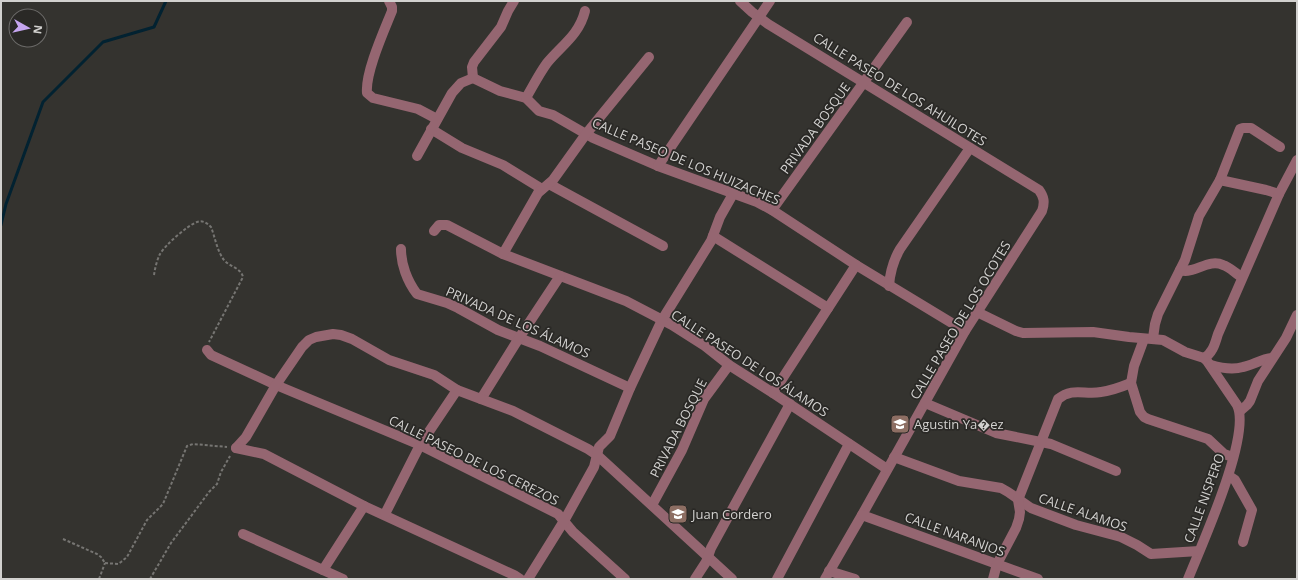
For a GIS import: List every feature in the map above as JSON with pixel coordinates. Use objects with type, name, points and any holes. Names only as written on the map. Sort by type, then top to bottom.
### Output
[{"type":"street","points":[[388,1],[392,11],[369,77],[367,91],[368,95],[372,98],[418,109],[437,119]]},
{"type":"street","points":[[417,156],[456,87],[461,83],[474,78],[472,67],[474,62],[501,27],[514,1]]},
{"type":"street","name":"CALLE PASEO DE LOS AHUILOTES","points":[[740,1],[759,17],[863,83],[1039,190],[1044,200]]},
{"type":"street","points":[[658,166],[770,1]]},
{"type":"street","points":[[526,98],[544,68],[572,38],[583,20],[585,10]]},
{"type":"street","name":"PRIVADA BOSQUE","points":[[772,210],[907,22]]},
{"type":"street","points":[[503,254],[538,194],[546,187],[586,134],[649,57]]},
{"type":"street","name":"CALLE PASEO DE LOS HUIZACHES","points":[[474,78],[500,91],[526,98],[539,111],[553,116],[593,138],[658,166],[756,202],[772,210],[856,266],[966,331]]},
{"type":"street","points":[[1233,458],[1224,454],[1208,439],[1148,419],[1142,415],[1138,408],[1131,383],[1132,373],[1149,339],[1158,314],[1180,270],[1199,216],[1220,180],[1238,133],[1243,128],[1251,128],[1280,147]]},
{"type":"street","points":[[431,129],[462,148],[503,165],[663,246]]},
{"type":"street","points":[[889,286],[892,266],[900,249],[970,148]]},
{"type":"street","points":[[1207,362],[1242,277],[1279,194],[1297,160]]},
{"type":"street","points":[[1220,180],[1279,194]]},
{"type":"street","points":[[528,579],[564,521],[594,467],[599,447],[610,436],[630,388],[662,320],[713,236],[720,217],[734,194]]},
{"type":"street","name":"CALLE PASEO DE LOS OCOTES","points":[[827,575],[977,312],[1042,211],[1044,200]]},
{"type":"street","name":"CALLE PASEO DE LOS ÁLAMOS","points":[[434,232],[439,225],[444,224],[503,254],[626,301],[680,329],[729,365],[888,469]]},
{"type":"street","points":[[713,236],[828,308]]},
{"type":"street","name":"PRIVADA DE LOS ÁLAMOS","points":[[401,249],[402,264],[417,294],[447,303],[498,330],[540,346],[630,388]]},
{"type":"street","points":[[1180,270],[1187,272],[1210,264],[1222,264],[1242,277]]},
{"type":"street","points":[[773,393],[856,266]]},
{"type":"street","points":[[481,398],[560,276]]},
{"type":"street","points":[[977,312],[1023,333],[1093,332],[1163,340],[1207,362],[1226,368],[1239,368],[1272,358]]},
{"type":"street","points":[[1207,362],[1240,411],[1250,401],[1256,384],[1286,338],[1297,315]]},
{"type":"street","points":[[236,448],[246,437],[276,385],[302,347],[309,340],[324,334],[341,335],[352,339],[389,360],[434,375],[457,390],[513,411],[588,449],[597,455],[732,579]]},
{"type":"street","name":"CALLE PASEO DE LOS CEREZOS","points":[[207,350],[212,355],[276,385],[420,445],[555,513],[573,532],[625,579]]},
{"type":"street","name":"PRIVADA BOSQUE","points":[[652,505],[682,450],[704,399],[729,365]]},
{"type":"street","points":[[993,579],[997,564],[1016,528],[1020,512],[1018,500],[1058,399],[1067,393],[1099,393],[1113,390],[1131,383]]},
{"type":"street","points":[[385,514],[420,445],[457,390]]},
{"type":"street","points":[[925,403],[996,432],[1041,441],[1116,471]]},
{"type":"street","points":[[695,579],[704,566],[790,404]]},
{"type":"street","name":"CALLE NISPERO","points":[[1188,579],[1228,476],[1233,458],[1240,411]]},
{"type":"street","points":[[777,579],[849,444]]},
{"type":"street","points":[[236,448],[264,454],[364,506],[385,514],[520,579]]},
{"type":"street","name":"CALLE ALAMOS","points":[[894,457],[959,481],[1001,488],[1030,508],[1076,525],[1121,537],[1151,554],[1199,551]]},
{"type":"street","points":[[1228,476],[1235,480],[1252,510],[1243,542]]},
{"type":"street","points":[[323,570],[364,506]]},
{"type":"street","name":"CALLE NARANJOS","points":[[862,515],[1038,579]]},
{"type":"street","points":[[243,534],[343,579]]},
{"type":"street","points":[[827,575],[855,579]]},
{"type":"path","points":[[154,275],[160,253],[166,246],[185,230],[199,221],[208,223],[211,227],[221,255],[225,260],[239,270],[243,277],[208,345],[207,350]]},
{"type":"path","points":[[105,563],[118,564],[127,557],[147,520],[163,504],[187,446],[193,444],[236,448]]},
{"type":"path","points":[[150,579],[171,543],[209,492],[217,484],[225,463],[236,448]]},
{"type":"path","points":[[62,539],[97,554],[105,563]]},
{"type":"path","points":[[99,579],[105,563]]},
{"type":"waterway","points":[[1,225],[6,204],[43,102],[103,42],[154,27],[166,1]]},
{"type":"place","name":"Agustin Ya�ez","points":[[900,424]]},
{"type":"place","name":"Juan Cordero","points":[[678,514]]}]
